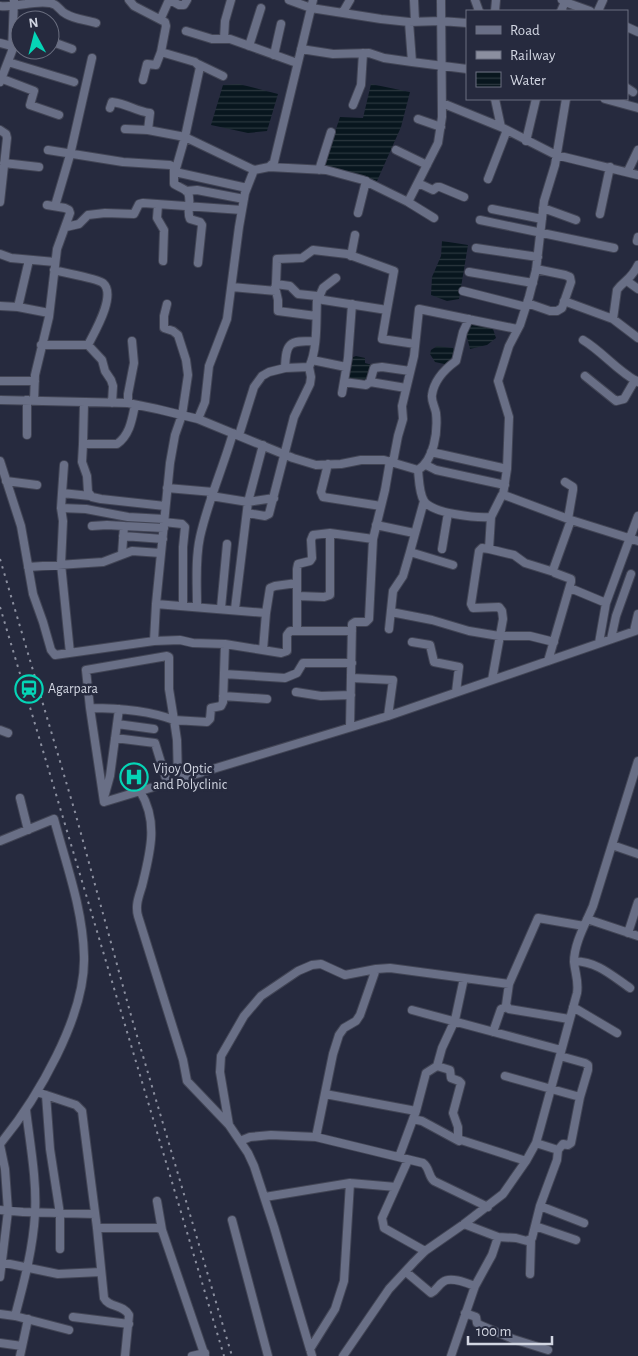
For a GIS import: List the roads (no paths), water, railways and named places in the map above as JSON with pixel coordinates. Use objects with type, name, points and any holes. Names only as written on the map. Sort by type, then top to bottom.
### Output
[{"type":"street","points":[[129,0],[134,6],[161,18],[166,26],[161,52],[156,65],[147,64],[143,80]]},
{"type":"street","points":[[161,18],[170,0],[179,5],[184,5],[187,0]]},
{"type":"street","points":[[224,39],[225,21],[232,0]]},
{"type":"street","points":[[289,0],[343,12],[412,22],[466,23]]},
{"type":"street","points":[[343,12],[350,0]]},
{"type":"street","points":[[412,62],[414,0]]},
{"type":"street","points":[[408,202],[438,143],[441,127],[441,0]]},
{"type":"street","points":[[568,1],[588,10]]},
{"type":"street","points":[[0,6],[30,2],[53,3],[66,14],[96,24]]},
{"type":"street","points":[[269,167],[274,162],[312,4]]},
{"type":"street","points":[[249,46],[261,8]]},
{"type":"street","points":[[274,55],[281,24]]},
{"type":"street","points":[[186,31],[212,39],[224,39],[249,46],[297,63]]},
{"type":"street","points":[[60,45],[72,49]]},
{"type":"street","points":[[301,49],[332,54],[363,53],[466,69]]},
{"type":"street","points":[[161,52],[198,64],[223,76]]},
{"type":"street","points":[[353,105],[361,85],[363,53]]},
{"type":"street","points":[[10,54],[0,80],[34,91],[30,105],[59,115]]},
{"type":"street","points":[[27,435],[30,400],[49,313],[57,249],[70,214],[69,210],[51,205],[70,154],[92,58]]},
{"type":"street","points":[[8,62],[74,82]]},
{"type":"street","points":[[198,64],[200,70],[173,180],[174,184],[189,195],[190,206],[188,215],[190,219],[200,222],[202,225],[198,262]]},
{"type":"street","points":[[488,179],[504,129],[495,100]]},
{"type":"street","points":[[526,140],[536,100]]},
{"type":"street","points":[[489,549],[491,517],[503,495],[507,469],[509,417],[498,381],[502,363],[517,329],[533,283],[538,257],[543,208],[556,156],[566,100]]},
{"type":"street","points":[[609,100],[638,108]]},
{"type":"street","points":[[110,108],[112,102],[124,103],[140,112],[150,113],[148,130]]},
{"type":"street","points":[[442,102],[504,129],[556,156],[628,171],[638,175]]},
{"type":"street","points":[[418,119],[441,127]]},
{"type":"street","points":[[125,129],[148,130],[184,136],[254,170],[269,167],[319,170],[366,181],[408,202],[434,218]]},
{"type":"street","points":[[0,130],[6,134],[7,138],[0,202]]},
{"type":"street","points":[[319,170],[331,132]]},
{"type":"street","points":[[48,150],[123,162],[170,165],[174,167],[175,172]]},
{"type":"street","points":[[396,150],[427,165]]},
{"type":"street","points":[[628,171],[638,150]]},
{"type":"street","points":[[4,163],[39,167]]},
{"type":"street","points":[[600,214],[610,167]]},
{"type":"street","points":[[198,420],[205,402],[208,366],[227,319],[242,210],[247,188],[254,170]]},
{"type":"street","points":[[175,172],[247,188]]},
{"type":"street","points":[[358,213],[366,181]]},
{"type":"street","points":[[418,183],[433,190],[436,187],[440,187],[464,197]]},
{"type":"street","points":[[186,191],[196,190],[244,200]]},
{"type":"street","points":[[66,227],[79,224],[88,215],[105,213],[130,214],[136,212],[139,204],[242,210]]},
{"type":"street","points":[[158,205],[157,218],[164,230],[164,261]]},
{"type":"street","points":[[543,208],[576,220]]},
{"type":"street","points":[[492,209],[542,219]]},
{"type":"street","points":[[480,220],[541,231],[614,248]]},
{"type":"street","points":[[351,256],[355,235]]},
{"type":"street","points":[[476,248],[538,257]]},
{"type":"street","points":[[316,316],[278,312],[278,294],[275,288],[277,259],[302,258],[313,250],[351,256],[394,271],[382,340],[415,344]]},
{"type":"street","points":[[0,254],[11,258],[54,266],[76,276],[92,278],[104,284],[106,288],[106,306],[88,345]]},
{"type":"street","points":[[18,307],[29,260]]},
{"type":"street","points":[[613,319],[617,290],[634,275],[638,265]]},
{"type":"street","points":[[463,291],[557,311],[562,308],[571,282],[570,277],[536,269]]},
{"type":"street","points":[[469,272],[533,283]]},
{"type":"street","points":[[232,287],[275,288],[290,286],[298,294],[317,296],[320,295],[323,288],[336,278]]},
{"type":"street","points":[[627,281],[638,289]]},
{"type":"street","points":[[247,513],[268,515],[274,498],[294,417],[310,384],[317,299],[387,310]]},
{"type":"street","points":[[564,301],[613,319],[638,338]]},
{"type":"street","points":[[154,641],[165,506],[175,435],[182,415],[188,375],[186,360],[178,335],[173,330],[164,328],[167,304]]},
{"type":"street","points":[[342,393],[352,304]]},
{"type":"street","points":[[0,306],[18,307],[49,313]]},
{"type":"street","points":[[350,727],[352,624],[355,622],[366,622],[369,619],[373,539],[403,419],[402,406],[415,344],[419,309],[517,329]]},
{"type":"street","points":[[418,470],[426,465],[431,452],[436,424],[436,411],[431,396],[437,381],[447,367],[456,361],[463,332],[469,319]]},
{"type":"street","points":[[583,340],[600,351],[617,367],[637,381],[624,399],[616,401],[585,376]]},
{"type":"street","points":[[83,444],[117,444],[130,426],[131,404],[128,394],[134,362],[132,341]]},
{"type":"street","points":[[285,368],[287,350],[291,344],[296,341],[314,341]]},
{"type":"street","points":[[41,345],[88,345],[102,360],[105,371],[111,380],[112,403]]},
{"type":"street","points":[[197,607],[198,549],[212,494],[254,387],[262,376],[285,368],[311,364],[346,367]]},
{"type":"street","points":[[370,382],[374,368],[410,372]]},
{"type":"street","points":[[0,381],[35,381]]},
{"type":"street","points":[[344,382],[360,385],[366,385],[370,382],[406,388]]},
{"type":"street","points":[[0,400],[131,404],[198,420],[316,465],[341,464],[361,460],[392,461],[418,470]]},
{"type":"street","points":[[84,403],[82,462],[87,476],[90,496]]},
{"type":"street","points":[[235,609],[248,502],[264,445]]},
{"type":"street","points":[[431,452],[507,469]]},
{"type":"street","points":[[0,461],[21,526],[33,594],[52,653],[57,655],[154,641],[180,640],[284,652],[288,648],[288,632],[297,630],[352,631]]},
{"type":"street","points":[[328,464],[321,492],[323,497],[381,506]]},
{"type":"street","points":[[64,465],[61,508],[63,521],[61,564],[70,653]]},
{"type":"street","points":[[426,465],[436,470],[505,485]]},
{"type":"street","points":[[389,629],[393,591],[403,576],[424,501],[418,470]]},
{"type":"street","points":[[6,481],[37,485]]},
{"type":"street","points":[[554,572],[569,519],[574,490],[566,482]]},
{"type":"street","points":[[168,488],[212,494],[248,502],[274,498]]},
{"type":"street","points":[[62,493],[165,506]]},
{"type":"street","points":[[503,495],[634,540]]},
{"type":"street","points":[[424,501],[448,513],[484,518],[491,517]]},
{"type":"street","points":[[61,508],[182,524],[185,527],[183,606]]},
{"type":"street","points":[[442,548],[448,513]]},
{"type":"street","points":[[599,643],[606,603],[634,540],[638,516]]},
{"type":"street","points":[[92,526],[148,527],[164,523]]},
{"type":"street","points":[[376,525],[414,533]]},
{"type":"street","points":[[122,554],[124,526]]},
{"type":"street","points":[[148,527],[150,552]]},
{"type":"street","points":[[297,630],[297,569],[298,564],[310,561],[312,558],[311,537],[316,534],[330,533],[373,539]]},
{"type":"street","points":[[298,596],[324,597],[330,595],[330,533]]},
{"type":"street","points":[[123,536],[163,539]]},
{"type":"street","points":[[221,608],[227,544]]},
{"type":"street","points":[[492,680],[503,620],[502,608],[496,606],[473,608],[471,604],[479,551],[482,548],[514,555],[525,562],[571,579],[548,661]]},
{"type":"street","points":[[28,567],[104,562],[132,551],[161,553]]},
{"type":"street","points":[[410,552],[453,565]]},
{"type":"street","points":[[611,639],[616,616],[631,574]]},
{"type":"street","points":[[263,650],[270,588],[297,584]]},
{"type":"street","points":[[570,588],[606,603]]},
{"type":"street","points":[[156,604],[266,613]]},
{"type":"street","points":[[391,612],[432,620],[469,631],[499,636],[525,636],[554,642]]},
{"type":"street","points":[[104,799],[140,791],[388,716],[636,631],[638,614]]},
{"type":"street","points":[[412,642],[430,645],[434,662],[459,667],[456,692]]},
{"type":"street","points":[[90,708],[119,709],[150,713],[174,720],[208,722],[211,708],[221,706],[225,644]]},
{"type":"street","points":[[104,799],[86,670],[167,656],[170,659],[169,689],[177,740],[178,778]]},
{"type":"street","points":[[224,674],[285,678],[297,673],[303,663],[352,663]]},
{"type":"street","points":[[352,678],[393,680],[388,716]]},
{"type":"street","points":[[296,692],[321,696],[351,695]]},
{"type":"street","points":[[223,696],[267,699]]},
{"type":"street","points":[[104,799],[110,776],[119,709]]},
{"type":"street","points":[[117,724],[154,729]]},
{"type":"street","points":[[0,730],[8,733]]},
{"type":"street","points":[[115,738],[154,743],[167,782]]},
{"type":"street","points":[[343,1356],[390,1289],[425,1252],[488,1207],[508,1188],[536,1143],[578,986],[574,961],[638,761]]},
{"type":"street","points":[[140,791],[150,810],[151,835],[149,857],[137,905],[138,916],[183,1060],[185,1078],[202,1099],[229,1125],[252,1159],[265,1196],[311,1353]]},
{"type":"street","points":[[20,798],[28,830]]},
{"type":"street","points":[[0,841],[54,819],[78,910],[84,958],[82,981],[74,1015],[37,1092],[0,1144],[5,1169],[0,1277]]},
{"type":"street","points":[[612,845],[638,854]]},
{"type":"street","points":[[628,933],[638,902]]},
{"type":"street","points":[[507,1007],[509,984],[538,918],[586,922],[638,936]]},
{"type":"street","points":[[574,961],[586,961],[595,964],[630,988]]},
{"type":"street","points":[[229,1125],[220,1072],[221,1056],[244,1016],[261,996],[298,971],[312,965],[321,964],[345,975],[390,968],[509,984]]},
{"type":"street","points":[[316,1137],[339,1035],[344,1028],[360,1015],[376,969]]},
{"type":"street","points":[[399,1157],[416,1111],[426,1073],[436,1066],[455,1020],[464,978]]},
{"type":"street","points":[[494,1032],[501,1009],[507,1007],[514,1010],[569,1019]]},
{"type":"street","points":[[573,1007],[616,1033]]},
{"type":"street","points":[[412,1010],[494,1032],[560,1053],[588,1065],[571,1143],[568,1145],[563,1144],[558,1150],[555,1166],[540,1206],[531,1240],[530,1274]]},
{"type":"street","points":[[436,1066],[450,1070],[451,1078],[459,1080],[461,1083],[453,1113],[458,1127],[459,1141]]},
{"type":"street","points":[[505,1076],[580,1097]]},
{"type":"street","points":[[37,1092],[76,1104],[82,1111],[97,1228],[102,1290],[105,1301],[128,1311],[130,1317],[125,1356]]},
{"type":"street","points":[[325,1094],[416,1111]]},
{"type":"street","points":[[46,1095],[50,1149],[60,1214],[60,1248]]},
{"type":"street","points":[[15,1316],[28,1268],[35,1213],[26,1110]]},
{"type":"street","points":[[413,1120],[422,1121],[459,1141],[526,1161]]},
{"type":"street","points":[[240,1140],[271,1134],[316,1137],[399,1157],[426,1165],[431,1178],[441,1185],[488,1207]]},
{"type":"street","points":[[536,1143],[558,1150]]},
{"type":"street","points":[[408,1160],[382,1218],[382,1226],[425,1252]]},
{"type":"street","points":[[265,1196],[350,1183],[396,1187]]},
{"type":"street","points":[[311,1353],[335,1308],[344,1281],[350,1183]]},
{"type":"street","points":[[157,1201],[162,1230],[205,1355],[192,1356]]},
{"type":"street","points":[[540,1206],[584,1223]]},
{"type":"street","points":[[4,1210],[35,1213],[95,1214]]},
{"type":"street","points":[[232,1220],[268,1356]]},
{"type":"street","points":[[464,1224],[498,1237],[531,1240]]},
{"type":"street","points":[[535,1226],[576,1240]]},
{"type":"street","points":[[97,1228],[158,1228],[162,1230]]},
{"type":"street","points":[[451,1356],[475,1286],[492,1255],[498,1237]]},
{"type":"street","points":[[1,1262],[64,1274],[101,1272]]},
{"type":"street","points":[[406,1272],[431,1292],[448,1280],[475,1286]]},
{"type":"street","points":[[465,1313],[476,1317],[477,1323],[480,1325],[548,1350]]},
{"type":"street","points":[[0,1314],[69,1330]]},
{"type":"street","points":[[73,1317],[129,1324]]},
{"type":"street","points":[[20,1356],[28,1319]]},
{"type":"street","points":[[0,1343],[22,1346]]},
{"type":"water","points":[[239,84],[278,94],[267,131],[248,133],[211,125],[223,85]]},
{"type":"water","points":[[371,84],[410,92],[401,127],[377,181],[324,165],[340,117],[363,118]]},
{"type":"water","points":[[442,241],[468,245],[459,299],[447,301],[431,295],[432,277],[441,256]]},
{"type":"water","points":[[473,321],[484,323],[493,329],[496,338],[487,345],[470,349],[465,329]]},
{"type":"water","points":[[437,346],[453,348],[456,354],[450,359],[449,365],[435,362],[430,354],[431,350]]},
{"type":"water","points":[[356,356],[365,358],[365,363],[372,365],[368,380],[348,379],[348,359]]},
{"type":"railway","points":[[0,559],[75,812],[132,1019],[232,1356]]},
{"type":"railway","points":[[0,607],[224,1356]]},
{"type":"place","name":"Agarpara","points":[[29,689]]},
{"type":"place","name":"Vijoy Optic and Polyclinic","points":[[134,777]]}]
